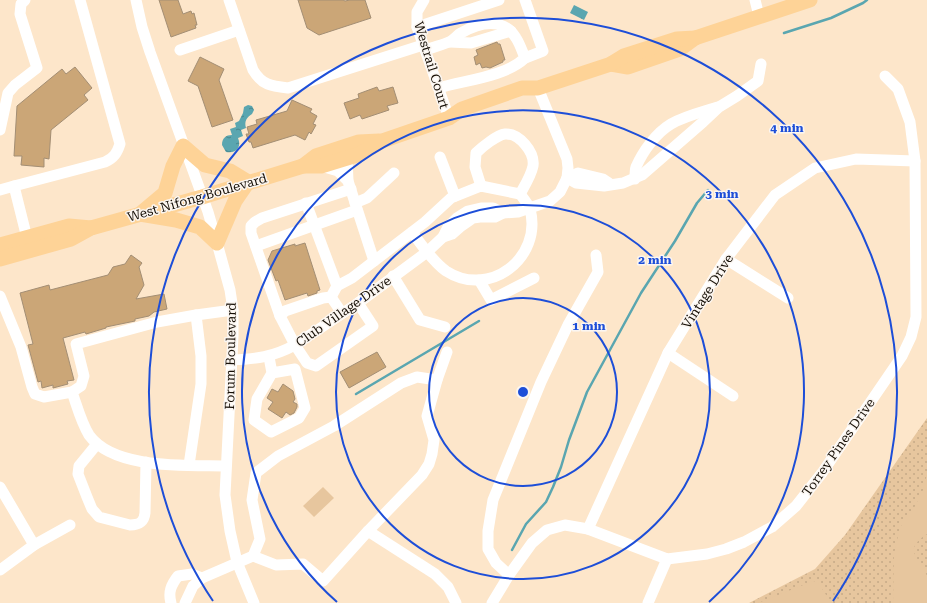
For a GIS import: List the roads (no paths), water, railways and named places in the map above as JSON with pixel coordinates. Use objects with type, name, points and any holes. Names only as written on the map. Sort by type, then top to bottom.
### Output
[{"type":"main road","name":"West Nifong Boulevard","points":[[0,259],[71,239],[91,228],[202,197],[248,182],[303,166],[321,166],[360,154],[382,141],[448,118],[465,118],[524,98],[538,88],[611,64],[624,56],[677,39],[695,38],[810,0]]},
{"type":"main road","name":"West Nifong Boulevard","points":[[303,166],[316,156],[359,142],[382,141]]},
{"type":"main road","points":[[183,146],[205,165],[230,171],[248,182],[235,201],[217,243],[200,227],[176,220],[140,214],[165,193],[173,166],[183,146]]},
{"type":"main road","name":"West Nifong Boulevard","points":[[0,245],[69,226],[91,228]]},
{"type":"main road","points":[[0,253],[15,248],[27,238]]},
{"type":"street","points":[[0,130],[8,93],[15,85],[37,68],[20,14],[21,4],[25,0]]},
{"type":"street","points":[[0,190],[105,162],[112,159],[118,152],[120,144],[118,134],[80,0]]},
{"type":"street","name":"Forum Boulevard","points":[[136,0],[142,27],[150,52],[202,197],[228,283],[233,310],[226,495],[230,531],[237,562],[254,603]]},
{"type":"street","points":[[229,0],[251,64],[258,78],[271,86],[288,88],[424,47],[450,42],[461,33],[474,26],[488,22],[499,25],[511,31],[517,38],[525,58]]},
{"type":"street","name":"Westrail Court","points":[[424,0],[417,12],[417,27],[448,118]]},
{"type":"street","points":[[417,27],[498,0]]},
{"type":"street","points":[[439,88],[498,73],[517,65],[525,58],[543,51],[525,0]]},
{"type":"street","points":[[755,0],[759,16]]},
{"type":"street","points":[[180,50],[239,30]]},
{"type":"street","points":[[566,178],[576,184],[604,186],[623,183],[642,175],[719,107],[758,81],[761,64]]},
{"type":"street","name":"Torrey Pines Drive","points":[[492,603],[509,575],[532,544],[547,530],[565,525],[588,529],[667,560],[707,554],[744,542],[772,527],[796,506],[822,472],[902,356],[912,337],[916,317],[915,161],[910,122],[898,89],[885,76]]},
{"type":"street","name":"Club Village Drive","points":[[232,360],[269,357],[295,345],[427,252],[443,237],[448,227],[457,218],[468,211],[481,208],[493,208],[503,213],[518,212],[550,201],[555,197],[560,192],[566,178],[568,168],[567,159],[538,88]]},
{"type":"street","points":[[634,179],[636,168],[648,146],[658,134],[671,124],[697,113],[719,107]]},
{"type":"street","points":[[481,186],[475,167],[476,152],[484,145],[504,134],[514,136],[525,144],[530,151],[533,164],[530,177],[520,194]]},
{"type":"street","points":[[440,157],[455,196]]},
{"type":"street","points":[[347,158],[349,185],[374,261]]},
{"type":"street","name":"Vintage Drive","points":[[588,529],[668,353],[726,259],[775,195],[815,168],[856,159],[915,161]]},
{"type":"street","points":[[321,166],[338,171],[349,185]]},
{"type":"street","points":[[256,246],[314,225],[356,206],[394,173]]},
{"type":"street","points":[[349,185],[306,203],[276,212],[255,222],[251,226],[250,233],[256,246],[280,316],[295,345],[307,363],[316,366],[373,326],[358,302]]},
{"type":"street","points":[[14,186],[27,238]]},
{"type":"street","points":[[331,297],[336,286],[352,278],[425,222],[455,196],[481,186],[520,194],[530,208],[532,233],[530,242],[525,252],[513,267],[492,278],[479,280],[464,278],[446,271],[427,252],[412,232]]},
{"type":"street","points":[[306,203],[336,286]]},
{"type":"street","points":[[509,575],[496,563],[488,548],[488,531],[493,500],[541,382],[568,325],[598,272],[596,256]]},
{"type":"street","points":[[726,259],[788,298]]},
{"type":"street","points":[[513,267],[522,284]]},
{"type":"street","points":[[394,276],[420,320],[445,327]]},
{"type":"street","points":[[479,280],[491,300],[534,278]]},
{"type":"street","points":[[0,296],[21,347],[35,394],[44,397],[72,392],[81,386],[84,376],[76,344],[157,322],[233,310]]},
{"type":"street","points":[[280,316],[285,311],[331,297]]},
{"type":"street","points":[[331,297],[342,313]]},
{"type":"street","points":[[188,465],[201,384],[201,356],[196,315]]},
{"type":"street","points":[[186,603],[193,586],[202,578],[253,556],[276,565],[303,564],[323,581],[368,531],[422,475],[429,464],[434,440],[427,416],[447,352]]},
{"type":"street","points":[[668,353],[733,396]]},
{"type":"street","points":[[269,357],[272,373],[257,399],[254,420],[271,432],[299,418],[305,408],[295,369]]},
{"type":"street","points":[[272,373],[295,369],[307,363]]},
{"type":"street","points":[[253,556],[260,539],[252,500],[256,472],[278,456],[334,426],[401,383],[417,377],[437,380]]},
{"type":"street","points":[[72,392],[89,434],[98,444],[119,456],[146,462],[226,466]]},
{"type":"street","points":[[98,444],[79,466],[78,474],[92,509],[98,517],[130,525],[142,522],[145,513],[146,462]]},
{"type":"street","points":[[0,487],[34,545]]},
{"type":"street","points":[[0,570],[34,545],[70,525]]},
{"type":"street","points":[[368,531],[435,574],[448,587],[456,603]]},
{"type":"street","points":[[648,603],[667,560]]},
{"type":"street","points":[[171,603],[169,595],[171,586],[178,576],[192,574],[202,578]]},
{"type":"water","points":[[574,5],[588,12],[584,20],[570,13]]},
{"type":"water","points":[[248,105],[252,106],[254,110],[246,120],[246,128],[241,130],[243,136],[238,138],[239,147],[233,152],[226,152],[222,145],[223,140],[226,136],[232,135],[230,129],[236,127],[235,123],[239,121],[244,107]]},
{"type":"waterway","points":[[784,33],[831,18],[867,0]]},
{"type":"waterway","points":[[512,550],[526,524],[546,502],[561,467],[569,440],[587,392],[641,293],[675,241],[697,203],[708,190]]},
{"type":"waterway","points":[[356,394],[479,321]]}]
